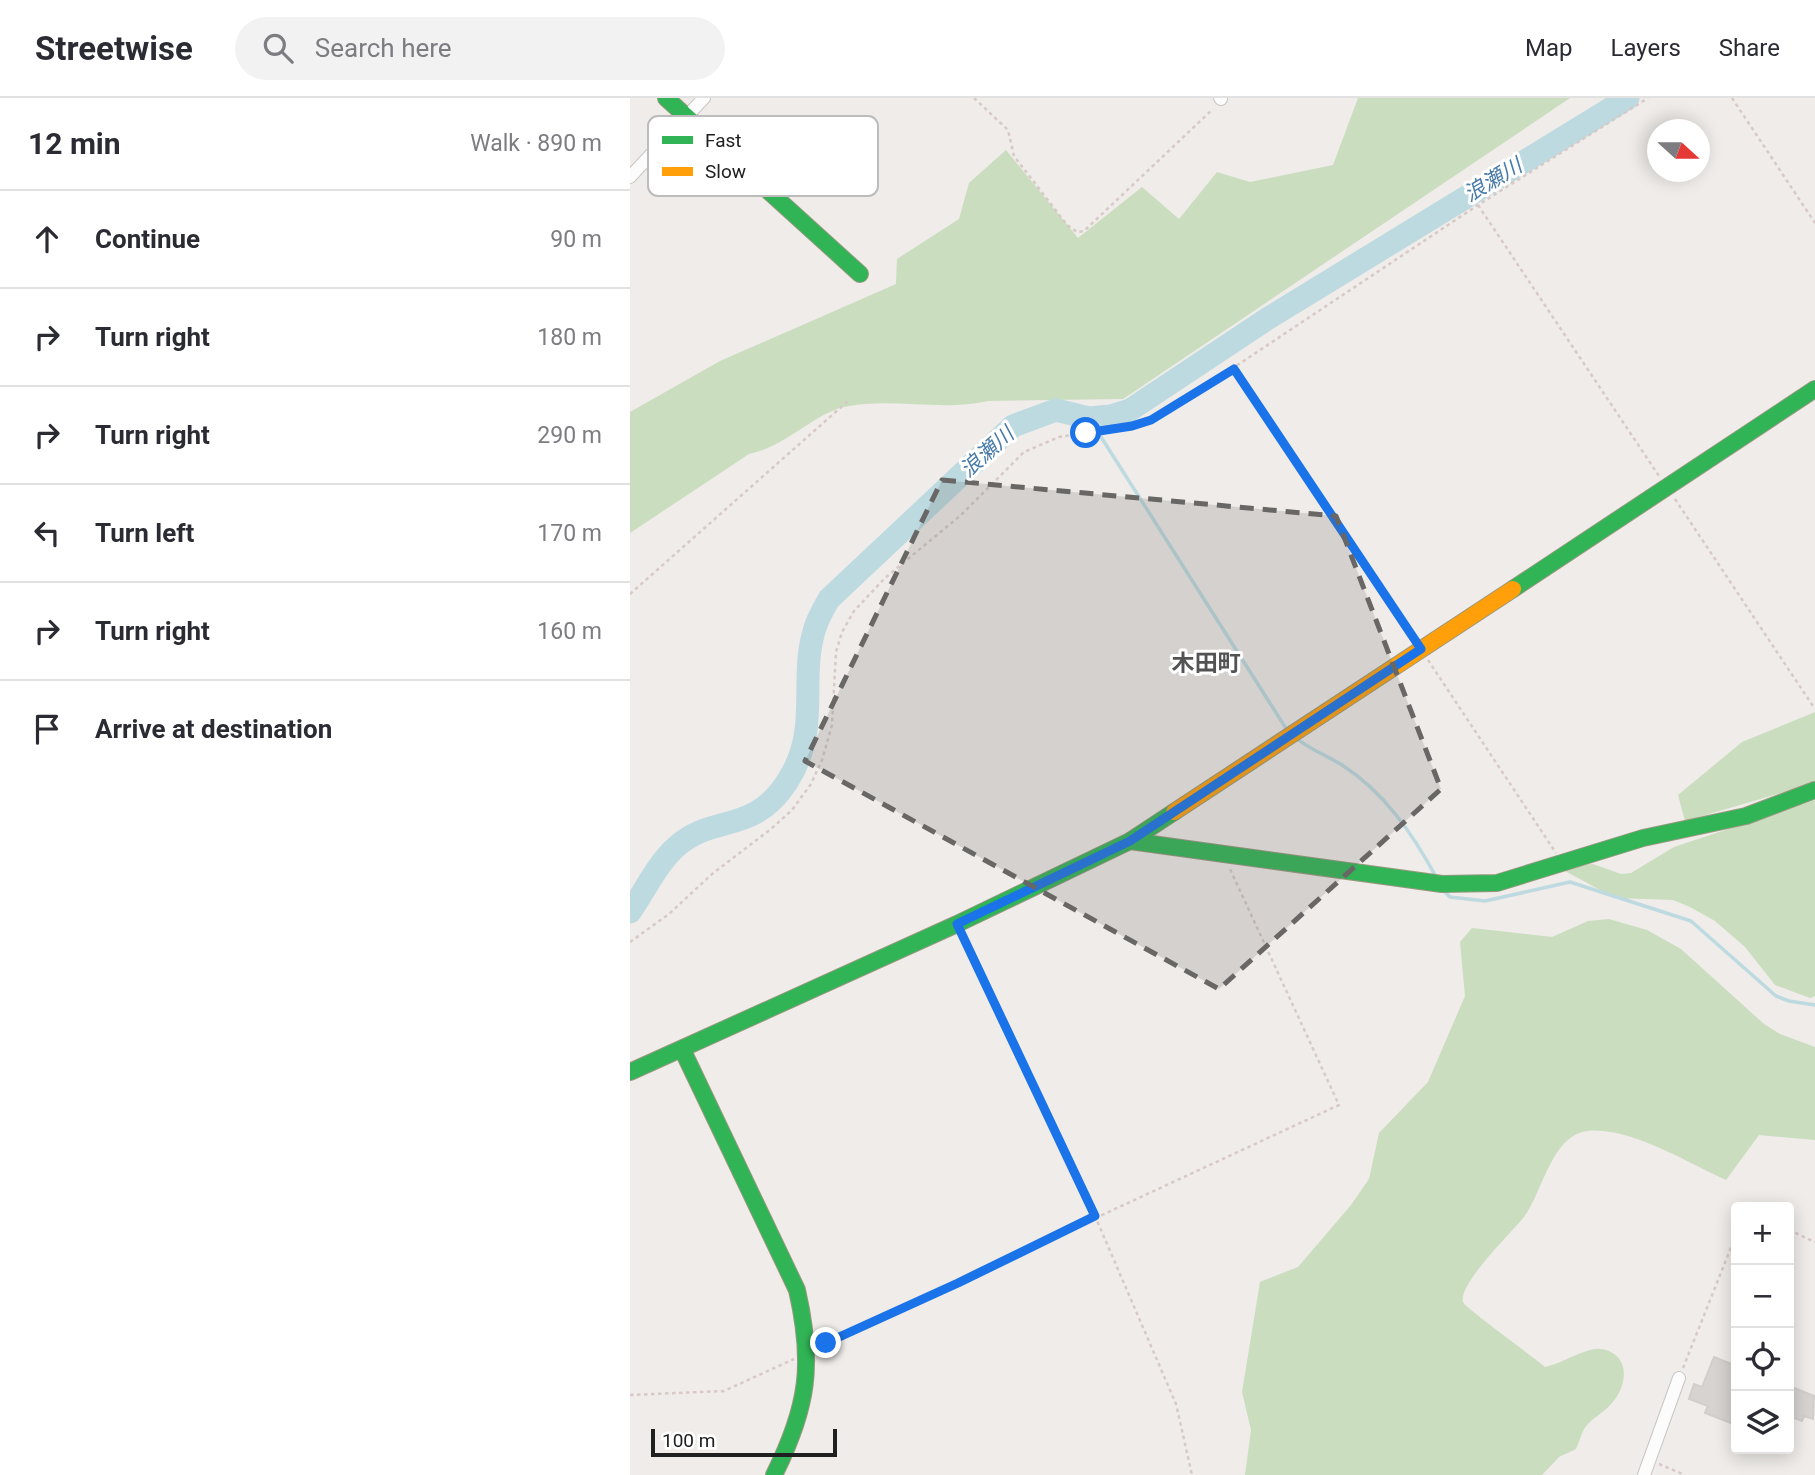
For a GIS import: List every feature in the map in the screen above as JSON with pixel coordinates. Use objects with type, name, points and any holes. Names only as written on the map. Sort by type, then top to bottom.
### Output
[{"type":"street","points":[[666,98],[687,116],[704,98]]},
{"type":"street","points":[[630,177],[648,158]]},
{"type":"street","points":[[774,196],[860,275]]},
{"type":"street","points":[[630,1073],[957,924],[1130,841],[1815,389]]},
{"type":"street","points":[[1130,841],[1443,884],[1513,880],[1643,838],[1746,816],[1815,790]]},
{"type":"street","points":[[682,1049],[797,1290],[808,1331],[810,1375],[801,1421],[774,1475]]},
{"type":"street","points":[[1643,1475],[1679,1378]]},
{"type":"path","points":[[974,98],[1006,127],[1019,162],[1067,225],[1077,232],[1084,230],[1220,99]]},
{"type":"path","points":[[630,942],[670,914],[712,874],[792,810],[811,785],[822,760],[832,725],[836,652],[854,611],[885,578],[961,515],[1024,452],[1059,437],[1151,420],[1234,369],[1478,205],[1648,98]]},
{"type":"path","points":[[1732,98],[1815,223]]},
{"type":"path","points":[[1478,205],[1814,706]]},
{"type":"path","points":[[1234,369],[1563,863]]},
{"type":"path","points":[[630,594],[848,401]]},
{"type":"path","points":[[630,1395],[724,1391],[958,1283],[1095,1216],[1339,1105],[1222,852]]},
{"type":"path","points":[[957,924],[1095,1216],[1176,1404],[1192,1475]]},
{"type":"path","points":[[1794,1232],[1815,1242]]},
{"type":"path","points":[[1679,1378],[1731,1248]]},
{"type":"path","points":[[1650,1460],[1685,1475]]},
{"type":"highlighted area","points":[[942,480],[1336,516],[1441,789],[1219,989],[805,761]]},
{"type":"green space","points":[[1358,98],[1570,98],[1123,399],[988,401],[952,405],[880,403],[844,407],[833,410],[776,444],[749,454],[630,533],[630,412],[720,361],[896,284],[897,259],[959,219],[969,183],[1006,150],[1078,238],[1142,187],[1179,219],[1217,172],[1250,182],[1333,165]]},
{"type":"green space","points":[[1815,712],[1815,783],[1685,821],[1678,795],[1742,742]]},
{"type":"green space","points":[[1815,800],[1815,996],[1810,998],[1775,985],[1745,947],[1715,921],[1690,907],[1673,900],[1615,898],[1565,871],[1573,865],[1593,864],[1621,874],[1631,873],[1674,847]]},
{"type":"green space","points":[[1609,919],[1647,930],[1681,949],[1764,1024],[1780,1034],[1815,1047],[1815,1140],[1759,1135],[1726,1180],[1658,1147],[1621,1134],[1603,1131],[1587,1131],[1575,1135],[1556,1154],[1531,1206],[1477,1271],[1464,1294],[1463,1302],[1545,1367],[1595,1349],[1611,1352],[1622,1364],[1623,1379],[1617,1396],[1609,1407],[1587,1425],[1576,1449],[1559,1457],[1542,1475],[1245,1475],[1251,1430],[1242,1392],[1260,1282],[1298,1267],[1351,1205],[1369,1179],[1379,1133],[1428,1082],[1465,996],[1460,942],[1472,928],[1552,937],[1588,921]]},
{"type":"building","points":[[1714,1357],[1731,1364],[1731,1423],[1705,1413],[1708,1406],[1689,1399],[1694,1384],[1702,1387]]},
{"type":"building","points":[[1794,1388],[1814,1396],[1813,1419],[1804,1416],[1802,1421],[1794,1418]]},
{"type":"waterway","name":"浪瀬川","points":[[630,912],[657,870],[676,847],[704,830],[746,817],[774,799],[798,762],[804,743],[810,647],[816,624],[829,599],[1013,426],[1056,410],[1089,418],[1111,416],[1130,410],[1267,319],[1628,98]]},
{"type":"waterway","points":[[1089,418],[1287,730]]},
{"type":"waterway","points":[[1295,737],[1342,765],[1371,788],[1396,815],[1418,845],[1436,877]]},
{"type":"waterway","points":[[1443,890],[1450,897],[1485,901],[1570,882],[1691,921],[1776,996],[1815,1005]]},
{"type":"traffic: fast","points":[[666,98],[686,116]]},
{"type":"traffic: fast","points":[[774,196],[860,274]]},
{"type":"traffic: fast","points":[[1513,589],[1815,389]]},
{"type":"traffic: fast","points":[[1130,841],[1442,884],[1497,883],[1643,838],[1746,816],[1815,790]]},
{"type":"traffic: fast","points":[[630,1072],[957,924],[1130,841],[1174,812]]},
{"type":"traffic: fast","points":[[682,1049],[797,1290],[805,1341],[805,1385],[794,1428],[774,1475]]},
{"type":"traffic: slow","points":[[1174,812],[1513,589]]},
{"type":"district","name":"木田町","points":[[1206,663]]},
{"type":"route","points":[[826,1343],[893,1314],[1095,1216],[957,924],[1130,841],[1421,649],[1234,369],[1151,420],[1132,426],[1086,433]]}]
